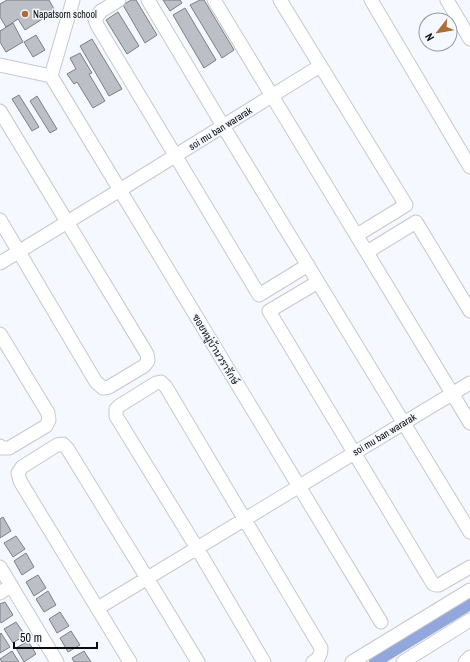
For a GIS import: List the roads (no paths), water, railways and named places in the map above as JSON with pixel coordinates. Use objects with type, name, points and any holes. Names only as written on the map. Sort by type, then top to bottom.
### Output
[{"type":"street","points":[[0,65],[51,76],[72,0]]},
{"type":"street","points":[[119,0],[101,11],[96,19],[97,25],[259,294],[308,265]]},
{"type":"street","points":[[148,0],[470,532]]},
{"type":"street","points":[[214,0],[470,423]]},
{"type":"street","points":[[280,0],[406,206],[357,235]]},
{"type":"street","points":[[371,0],[470,167]]},
{"type":"street","points":[[446,0],[470,39]]},
{"type":"street","name":"soi mu ban wararak","points":[[0,263],[320,66]]},
{"type":"street","name":"ซอยหมู่บ้านวรารักษ์","points":[[51,76],[381,622]]},
{"type":"street","points":[[0,111],[147,354],[148,360],[144,366],[109,387],[103,388],[96,382],[0,220]]},
{"type":"street","points":[[367,252],[416,222],[470,311]]},
{"type":"street","points":[[318,282],[269,311],[434,584],[439,585],[470,567]]},
{"type":"street","points":[[0,334],[48,413],[49,420],[46,426],[9,448],[2,448],[0,446]]},
{"type":"street","points":[[264,662],[197,548],[116,416],[116,409],[119,406],[156,383],[161,382],[166,387],[321,648],[321,654],[314,662]]},
{"type":"street","name":"soi mu ban wararak","points":[[98,608],[470,383]]},
{"type":"street","points":[[130,662],[20,481],[18,473],[22,467],[57,445],[63,444],[67,448],[198,662]]},
{"type":"street","points":[[0,567],[57,662]]},
{"type":"street","points":[[0,593],[11,585]]},
{"type":"street","points":[[352,662],[470,590]]},
{"type":"street","points":[[403,662],[469,624]]},
{"type":"street","points":[[465,662],[470,657]]},
{"type":"waterway","points":[[375,662],[470,604]]},
{"type":"place","name":"Napatsorn school","points":[[25,14]]}]
